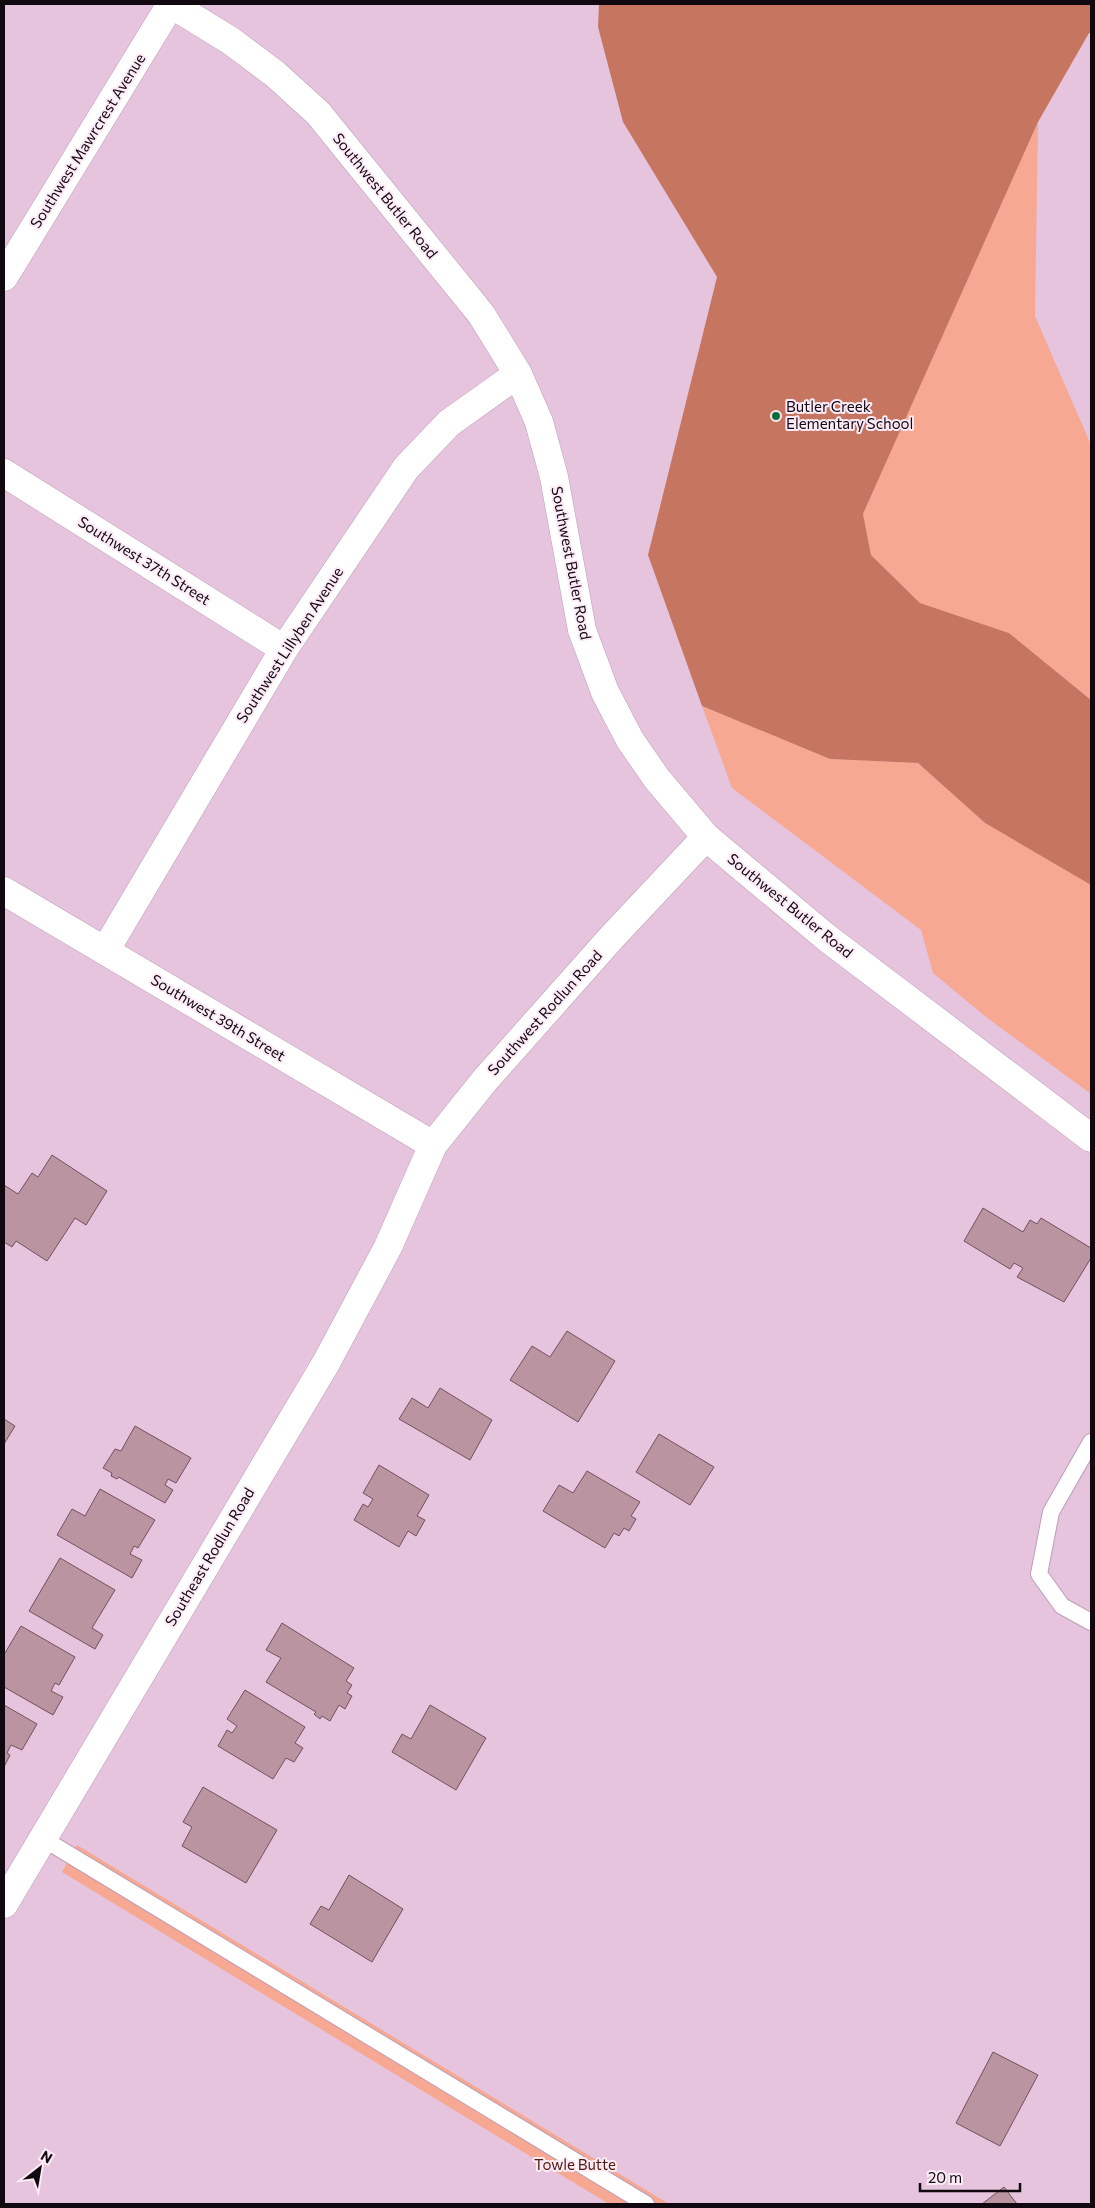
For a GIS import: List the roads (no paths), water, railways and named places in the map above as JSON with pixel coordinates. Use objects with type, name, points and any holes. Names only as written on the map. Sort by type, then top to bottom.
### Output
[{"type":"street","name":"Southwest Mawrcrest Avenue","points":[[4,277],[171,4]]},
{"type":"street","name":"Southwest Butler Road","points":[[171,4],[231,41],[275,74],[318,113],[481,314],[518,374],[539,422],[554,477],[582,630],[605,692],[630,740],[652,771],[706,837],[828,938],[1091,1138]]},
{"type":"street","name":"Southwest Lillyben Avenue","points":[[105,951],[284,650],[406,468],[449,423],[518,374]]},
{"type":"street","name":"Southwest 37th Street","points":[[4,473],[284,650]]},
{"type":"street","name":"Southwest Rodlun Road","points":[[407,1206],[432,1145],[497,1066],[706,837]]},
{"type":"street","name":"Southwest 39th Street","points":[[4,891],[432,1145]]},
{"type":"street","name":"Southeast Rodlun Road","points":[[4,1904],[326,1364],[388,1247],[407,1206]]},
{"type":"lane","points":[[1091,1442],[1052,1512],[1039,1574],[1062,1606],[1091,1622]]},
{"type":"lane","points":[[42,1838],[646,2204]]},
{"type":"place","name":"Butler Creek Elementary School","points":[[776,416]]},
{"type":"park label","name":"Towle Butte","points":[[575,2165]]}]
